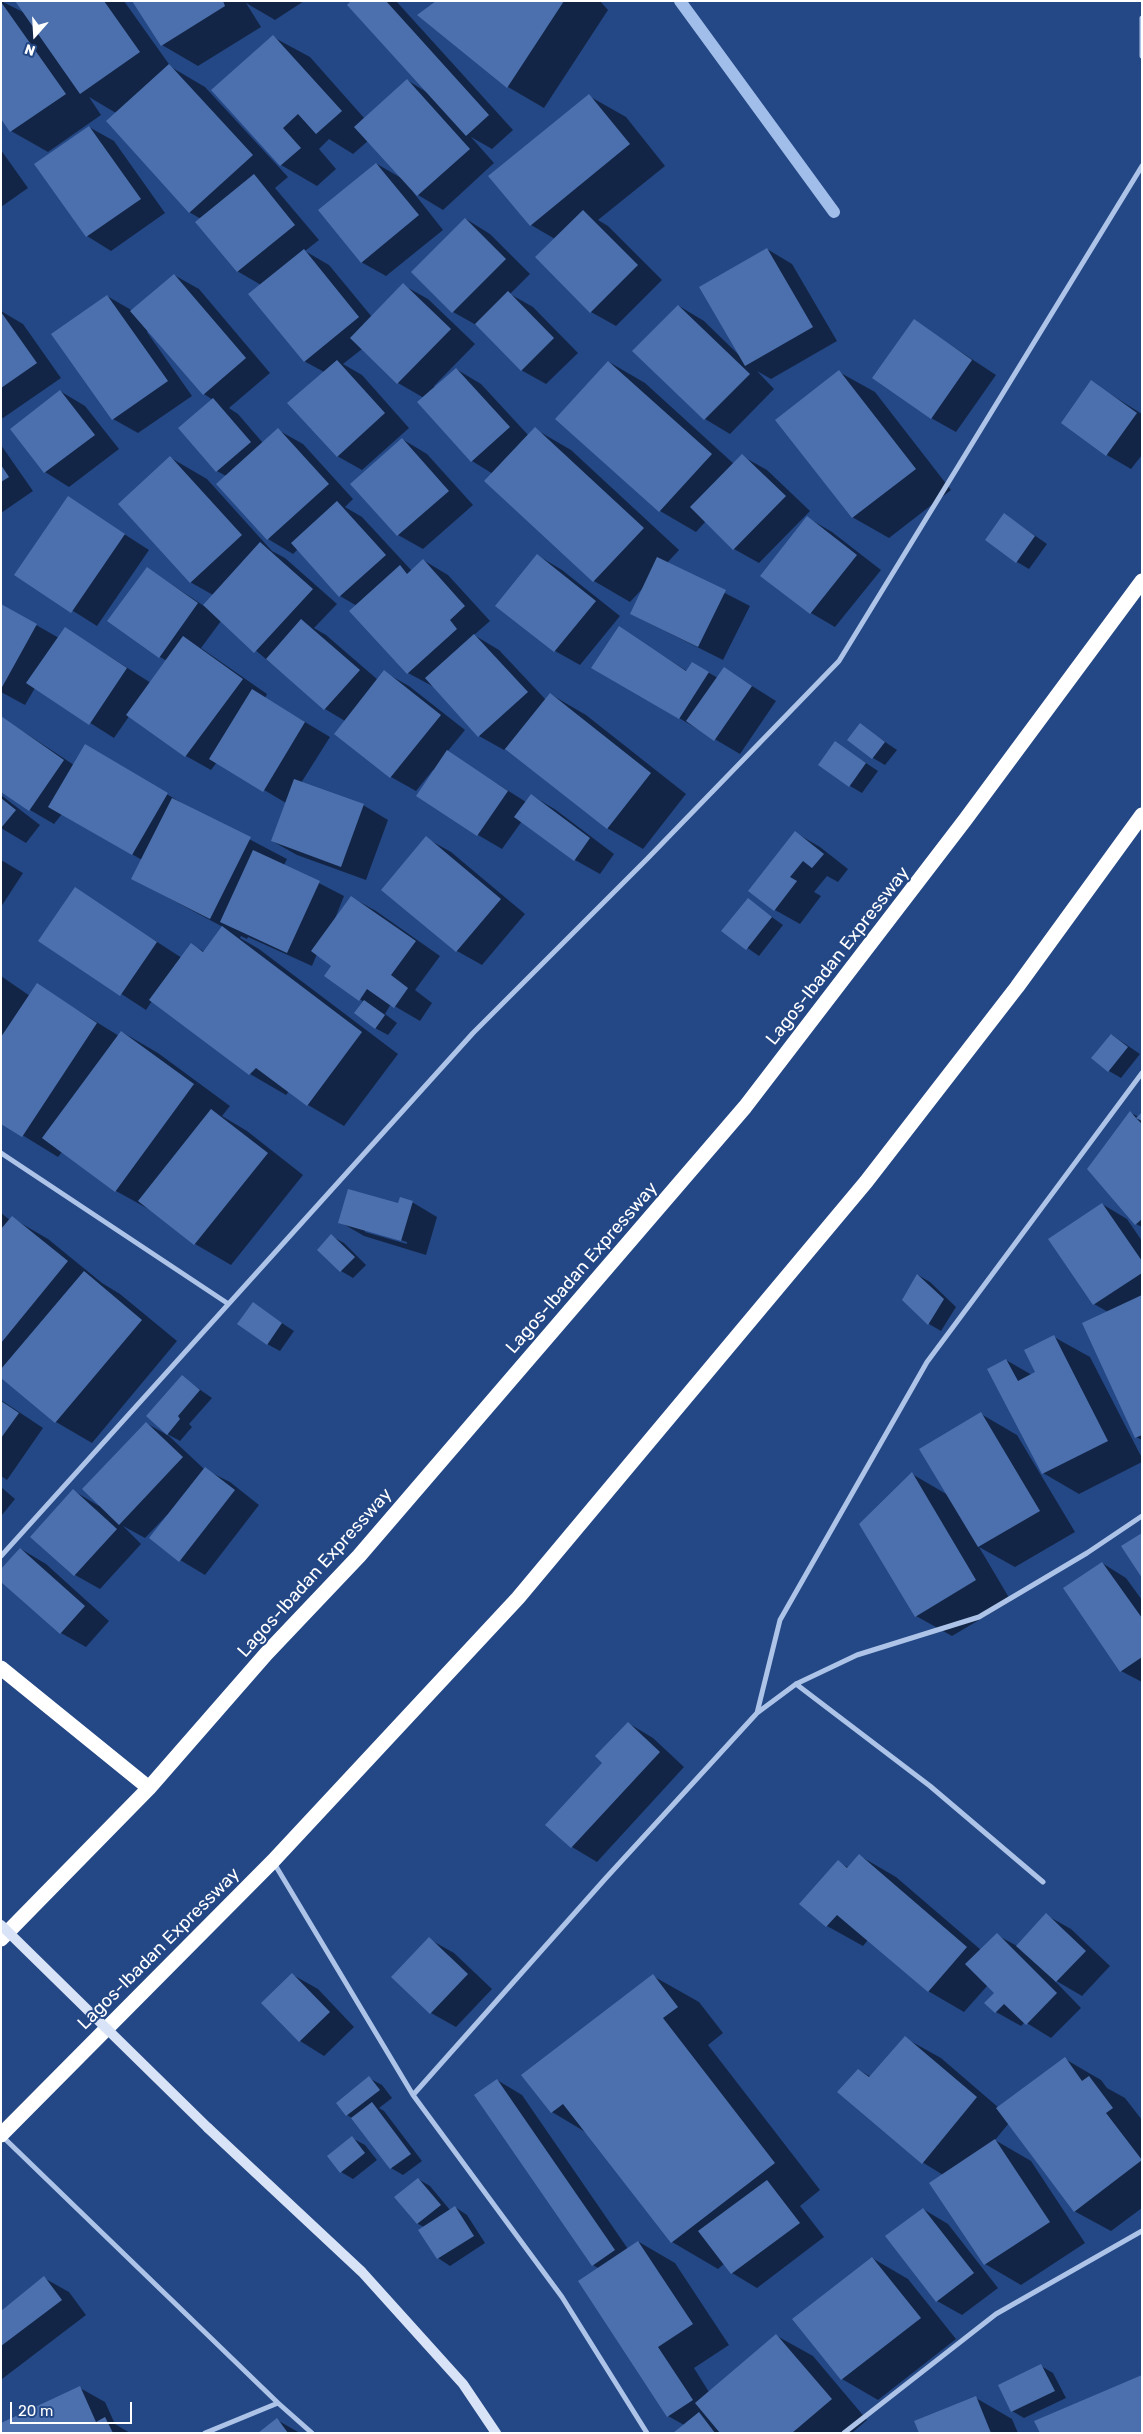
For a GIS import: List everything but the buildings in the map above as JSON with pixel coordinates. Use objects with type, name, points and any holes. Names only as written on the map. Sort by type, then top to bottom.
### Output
[{"type":"highway","name":"Lagos-Ibadan Expressway","points":[[1,1939],[149,1788],[266,1654],[359,1556],[745,1107],[965,820],[1142,581]]},
{"type":"highway","name":"Lagos-Ibadan Expressway","points":[[1,2136],[273,1861],[518,1598],[866,1182],[1017,987],[1142,815]]},
{"type":"highway","points":[[1,1668],[149,1788]]},
{"type":"main road","points":[[1,1925],[208,2128],[362,2272],[464,2384],[496,2433]]},
{"type":"street","points":[[1142,18],[1142,56]]},
{"type":"street","points":[[1,1556],[227,1303],[473,1033],[647,859],[840,661],[1142,166]]},
{"type":"street","points":[[757,1713],[780,1620],[927,1362],[1142,1073]]},
{"type":"street","points":[[1,1153],[227,1303]]},
{"type":"street","points":[[414,2095],[605,1878],[757,1713],[796,1684],[856,1655],[979,1617],[1087,1553],[1142,1516]]},
{"type":"street","points":[[796,1684],[930,1786],[1043,1882]]},
{"type":"street","points":[[273,1861],[414,2095],[562,2297],[647,2433]]},
{"type":"street","points":[[1,2136],[278,2403],[312,2433]]},
{"type":"street","points":[[844,2433],[996,2314],[1142,2230]]},
{"type":"street","points":[[205,2433],[278,2403]]},
{"type":"waterway","points":[[680,1],[834,212]]}]
